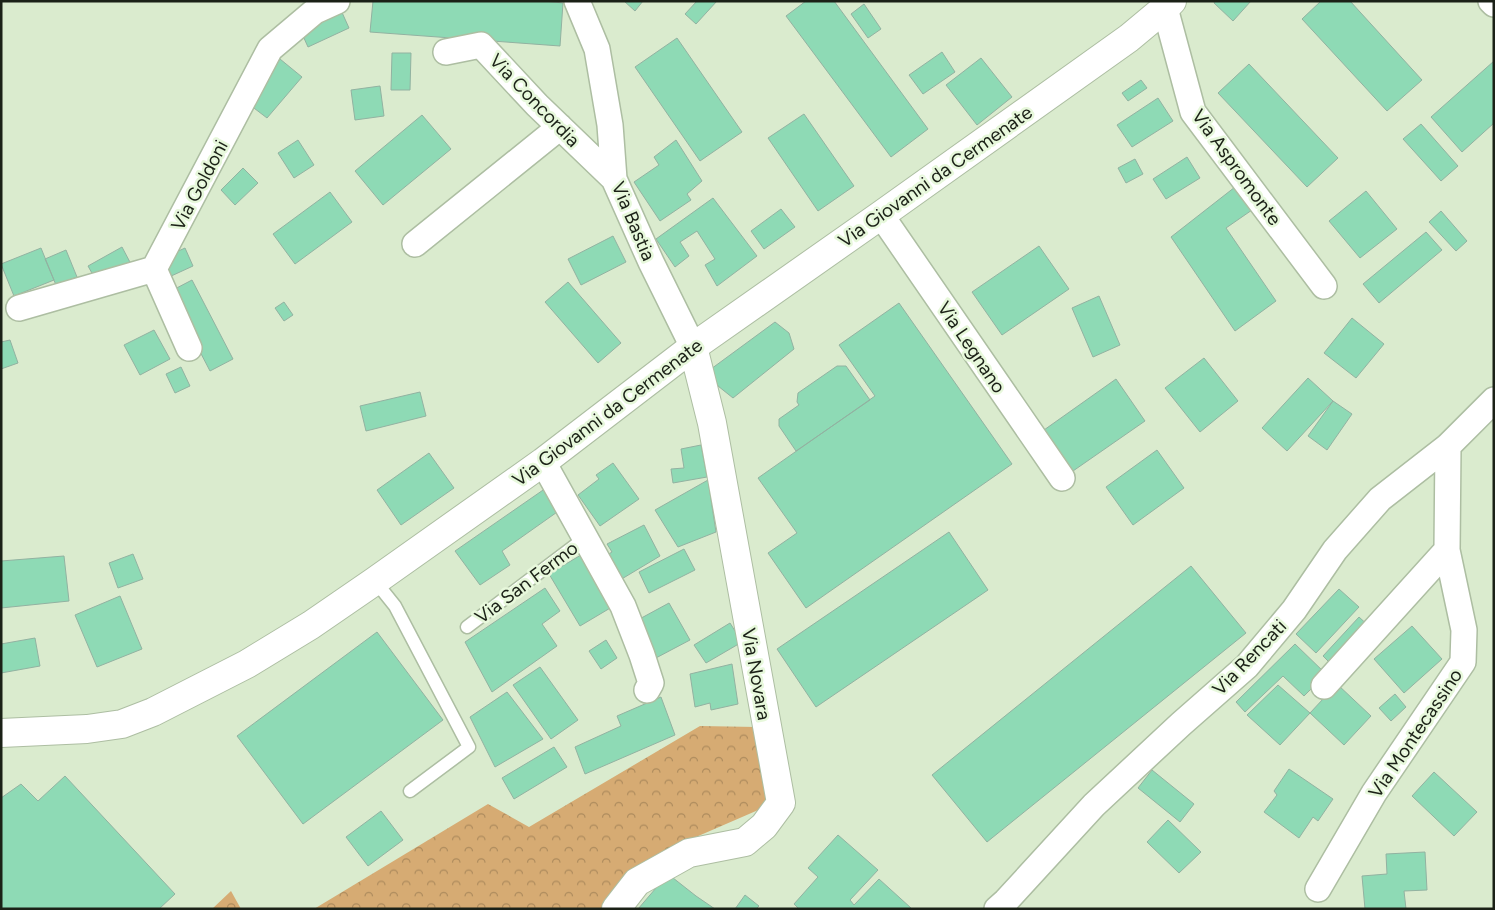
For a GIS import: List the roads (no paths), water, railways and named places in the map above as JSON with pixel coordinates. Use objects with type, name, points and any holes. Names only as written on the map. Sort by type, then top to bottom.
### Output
[{"type":"main road","name":"Via Giovanni da Cermenate","points":[[1,733],[87,729],[122,724],[153,712],[247,664],[311,625],[543,462],[693,347],[882,215],[1129,38],[1168,5]]},
{"type":"main road","name":"Via Novara","points":[[616,909],[637,882],[689,853],[745,842],[764,826],[781,803],[712,424],[693,347]]},
{"type":"street","name":"Via Goldoni","points":[[154,269],[270,50],[315,11],[337,1]]},
{"type":"street","name":"Via Bastia","points":[[577,1],[597,49],[610,125],[614,180],[651,262],[693,347]]},
{"type":"street","name":"Via Aspromonte","points":[[1168,5],[1193,112],[1324,286]]},
{"type":"street","name":"Via Concordia","points":[[446,52],[481,45],[537,105],[614,180]]},
{"type":"street","points":[[415,244],[560,127]]},
{"type":"street","name":"Via Legnano","points":[[882,215],[1062,478]]},
{"type":"street","points":[[19,308],[154,269],[189,348]]},
{"type":"street","name":"Via Rencati","points":[[997,909],[1094,805],[1247,666],[1294,610],[1335,550],[1380,499],[1448,446],[1494,400]]},
{"type":"street","name":"Via Montecassino","points":[[1318,889],[1374,793],[1463,662],[1464,630],[1447,550],[1448,446]]},
{"type":"street","name":"Via San Fermo","points":[[543,462],[626,614],[651,683],[647,690]]},
{"type":"street","points":[[1324,686],[1447,550]]},
{"type":"lane","name":"Via San Fermo","points":[[466,627],[585,538]]},
{"type":"lane","points":[[375,581],[395,606],[469,747],[410,791]]}]
